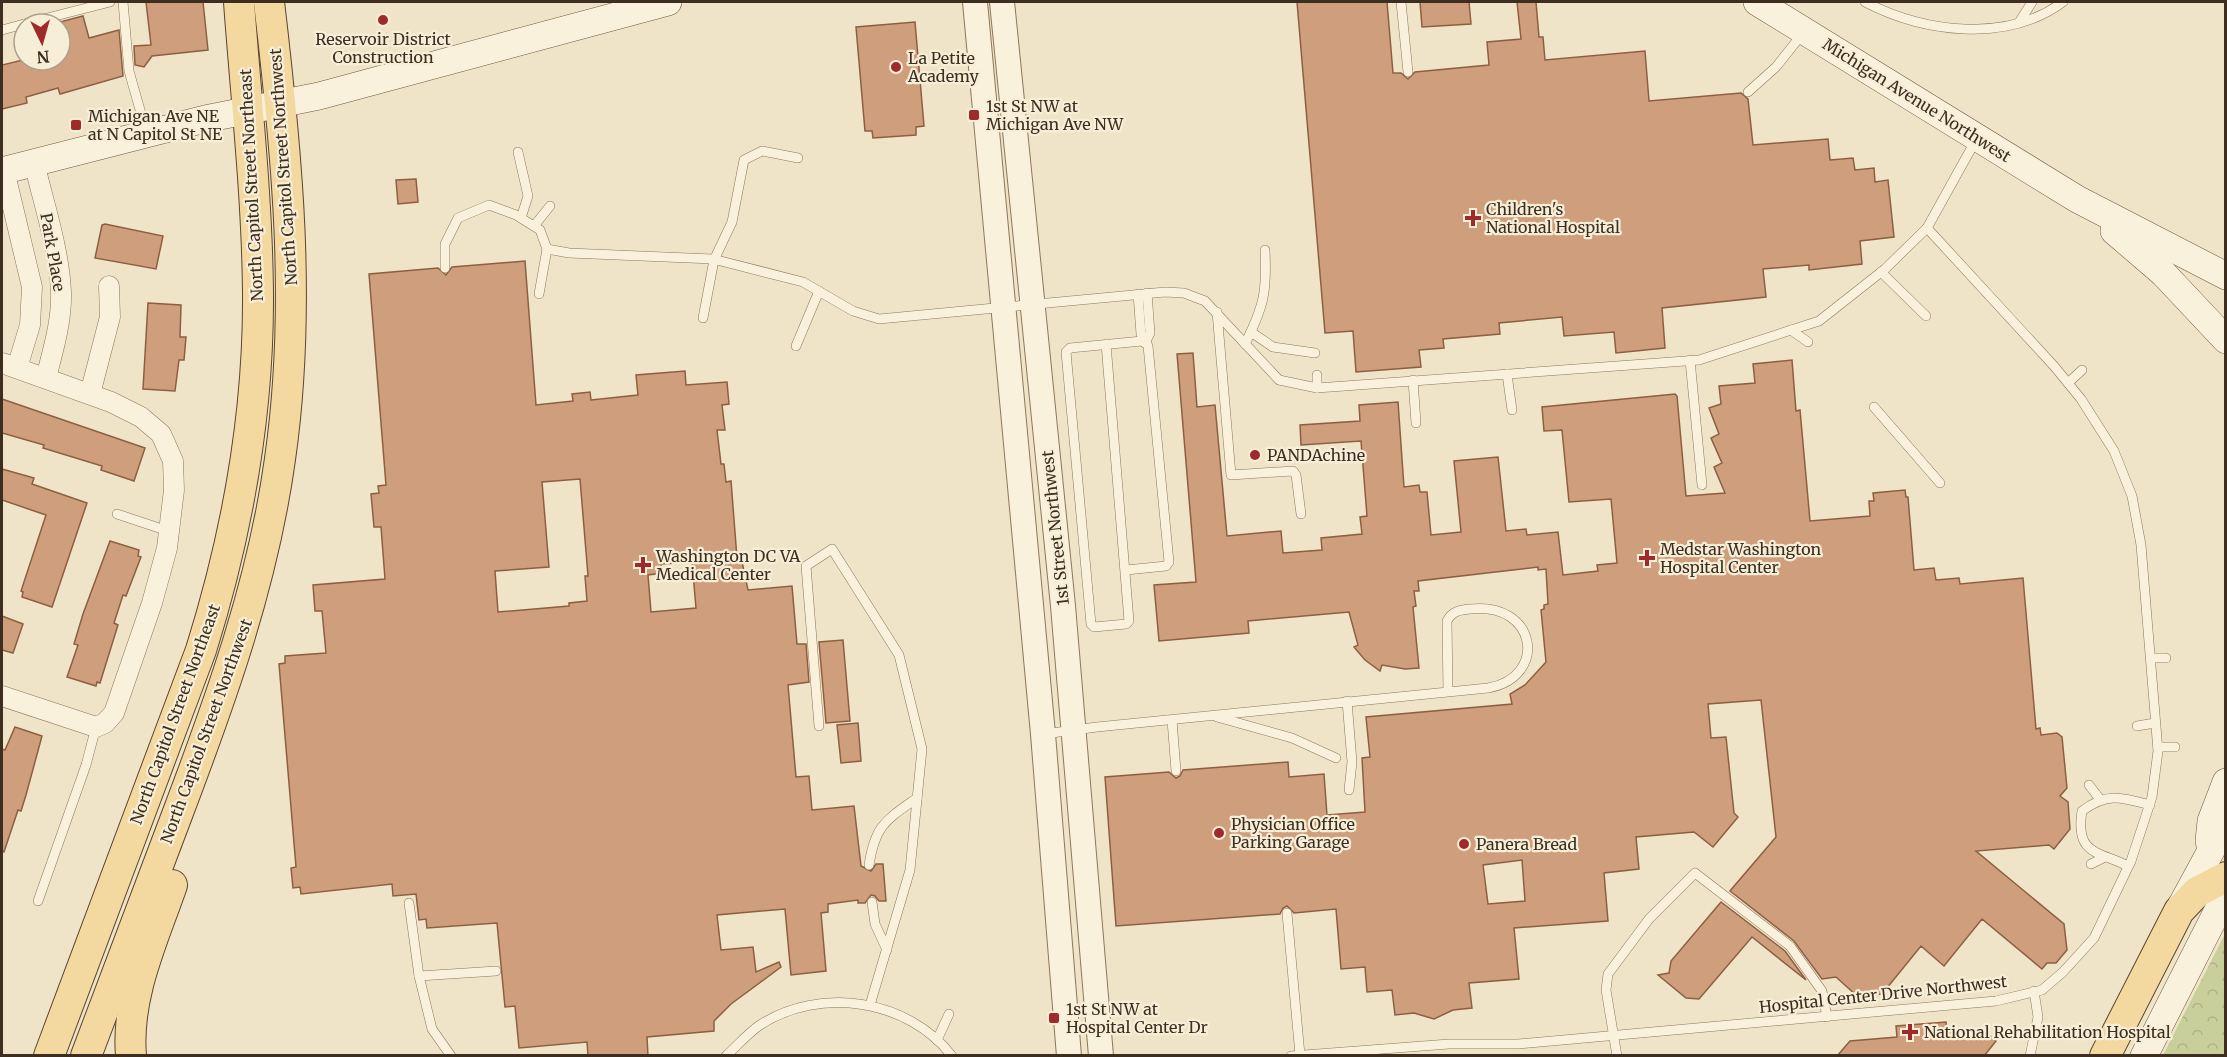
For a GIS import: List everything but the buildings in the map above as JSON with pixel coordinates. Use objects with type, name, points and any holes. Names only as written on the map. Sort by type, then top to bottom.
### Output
[{"type":"main road","name":"North Capitol Street Northeast","points":[[49,1056],[190,682],[216,599],[234,524],[250,426],[257,327],[256,231],[239,2]]},
{"type":"main road","name":"North Capitol Street Northwest","points":[[86,1056],[226,684],[255,589],[280,459],[288,392],[292,293],[290,224],[269,2]]},
{"type":"main road","points":[[3,170],[248,110],[319,96],[668,2]]},
{"type":"main road","name":"Michigan Avenue Northwest","points":[[1757,2],[2077,199],[2226,276]]},
{"type":"main road","name":"Michigan Avenue Northwest","points":[[2077,199],[2148,259],[2226,340]]},
{"type":"main road","points":[[131,1056],[130,1023],[134,1000],[180,861],[202,750]]},
{"type":"main road","points":[[2209,852],[2211,821],[2226,782]]},
{"type":"main road","points":[[2105,1056],[2226,823]]},
{"type":"main road","points":[[2179,911],[2197,892],[2226,877]]},
{"type":"main road","points":[[2144,1056],[2226,894]]},
{"type":"street","name":"1st Street Northwest","points":[[975,2],[1043,734],[1069,1056]]},
{"type":"street","name":"1st Street Northwest","points":[[1002,2],[1063,606],[1101,1056]]},
{"type":"street","name":"Park Place","points":[[34,162],[59,270],[61,294],[59,326],[46,378]]},
{"type":"street","name":"Park Place","points":[[3,170],[30,275],[30,325],[9,366]]},
{"type":"street","points":[[30,275],[59,270]]},
{"type":"street","points":[[90,394],[110,317],[110,286]]},
{"type":"street","points":[[2,696],[96,727],[105,723],[114,713],[152,603],[167,548],[174,478],[173,461],[168,445],[147,421],[90,394],[9,366]]},
{"type":"lane","points":[[71,12],[110,2]]},
{"type":"lane","points":[[123,2],[129,71],[147,134]]},
{"type":"lane","points":[[1401,2],[1408,72]]},
{"type":"lane","points":[[1865,2],[1891,15],[1929,26],[1967,29],[2020,21],[2052,10],[2063,2]]},
{"type":"lane","points":[[2020,21],[2032,2]]},
{"type":"lane","points":[[1748,92],[1776,68],[1804,31]]},
{"type":"lane","points":[[547,249],[569,253],[714,260],[792,279],[819,291],[853,311],[879,319],[1142,294],[1184,293],[1205,301],[1279,380],[1317,388],[1690,360],[1819,321],[1881,273],[1927,228],[1977,138]]},
{"type":"lane","points":[[702,318],[714,260],[732,222],[744,160],[762,151],[798,158]]},
{"type":"lane","points":[[518,152],[528,196],[521,218]]},
{"type":"lane","points":[[445,268],[445,244],[458,218],[489,205],[521,218],[540,230],[547,249],[539,294]]},
{"type":"lane","points":[[534,226],[550,206]]},
{"type":"lane","name":"Hospital Center Drive Northwest","points":[[1291,1056],[1449,1044],[1509,1044],[1996,1000],[2042,990],[2063,972],[2094,938],[2128,866],[2150,805],[2158,747],[2141,545],[2132,496],[2114,451],[2068,383],[1927,228]]},
{"type":"lane","points":[[1245,344],[1262,311],[1267,285],[1265,250]]},
{"type":"lane","points":[[1881,273],[1926,316]]},
{"type":"lane","points":[[796,346],[819,291]]},
{"type":"lane","points":[[1142,294],[1150,333],[1145,343]]},
{"type":"lane","points":[[1217,312],[1231,476],[1293,471],[1296,476],[1301,514]]},
{"type":"lane","points":[[1791,330],[1808,342]]},
{"type":"lane","points":[[1251,332],[1273,347],[1316,352]]},
{"type":"lane","points":[[1106,345],[1129,621],[1126,624],[1092,626],[1066,352],[1070,348],[1106,345],[1145,343]]},
{"type":"lane","points":[[1126,570],[1166,566],[1169,562],[1148,346],[1145,343]]},
{"type":"lane","points":[[1690,360],[1702,485]]},
{"type":"lane","points":[[2068,383],[2082,370]]},
{"type":"lane","points":[[1507,374],[1512,410]]},
{"type":"lane","points":[[1317,375],[1317,388]]},
{"type":"lane","points":[[1413,380],[1416,423]]},
{"type":"lane","points":[[1874,407],[1940,483]]},
{"type":"lane","points":[[117,514],[168,531]]},
{"type":"lane","points":[[819,726],[806,566],[832,549],[899,655],[922,749],[910,870],[870,1005]]},
{"type":"lane","points":[[1043,734],[1212,715],[1448,692],[1500,686],[1520,671],[1526,659],[1525,634],[1509,614],[1483,607],[1457,610],[1450,615],[1447,621],[1448,692]]},
{"type":"lane","points":[[2151,658],[2166,658]]},
{"type":"lane","points":[[1347,701],[1352,762],[1348,790]]},
{"type":"lane","points":[[1212,715],[1292,738],[1336,758]]},
{"type":"lane","points":[[1172,720],[1176,771]]},
{"type":"lane","points":[[2137,726],[2156,723]]},
{"type":"lane","points":[[38,901],[86,765],[96,727]]},
{"type":"lane","points":[[2158,747],[2175,747]]},
{"type":"lane","points":[[2089,784],[2099,798]]},
{"type":"lane","points":[[869,865],[873,839],[892,816],[917,798]]},
{"type":"lane","points":[[2128,866],[2103,858],[2086,847],[2079,830],[2082,811],[2099,798],[2127,798],[2150,805]]},
{"type":"lane","points":[[2091,864],[2103,858]]},
{"type":"lane","points":[[1617,1056],[1611,1034],[1606,990],[1608,974],[1649,919],[1695,873],[1790,946],[1822,991],[1827,1017]]},
{"type":"lane","points":[[872,902],[875,924],[887,950]]},
{"type":"lane","points":[[409,903],[419,976],[432,1029],[451,1056]]},
{"type":"lane","points":[[1287,913],[1300,1055]]},
{"type":"lane","points":[[419,976],[496,970]]},
{"type":"lane","points":[[2030,1056],[2038,1017],[2034,992]]},
{"type":"lane","points":[[726,1056],[760,1025],[788,1011],[830,1002],[870,1005],[900,1015],[925,1029],[952,1056]]},
{"type":"lane","points":[[937,1040],[949,1014]]},
{"type":"green space","points":[[2225,934],[2225,1055],[2163,1055]]},
{"type":"place","name":"Reservoir District Construction","points":[[383,20]]},
{"type":"place","name":"La Petite Academy","points":[[896,67]]},
{"type":"place","name":"1st St NW at Michigan Ave NW","points":[[974,115]]},
{"type":"place","name":"Michigan Ave NE at N Capitol St NE","points":[[76,125]]},
{"type":"place","name":"Children's National Hospital","points":[[1473,218]]},
{"type":"place","name":"PANDAchine","points":[[1255,455]]},
{"type":"place","name":"Medstar Washington Hospital Center","points":[[1647,558]]},
{"type":"place","name":"Washington DC VA Medical Center","points":[[643,565]]},
{"type":"place","name":"Physician Office Parking Garage","points":[[1219,833]]},
{"type":"place","name":"Panera Bread","points":[[1464,844]]},
{"type":"place","name":"1st St NW at Hospital Center Dr","points":[[1054,1018]]},
{"type":"place","name":"National Rehabilitation Hospital","points":[[1910,1032]]}]
